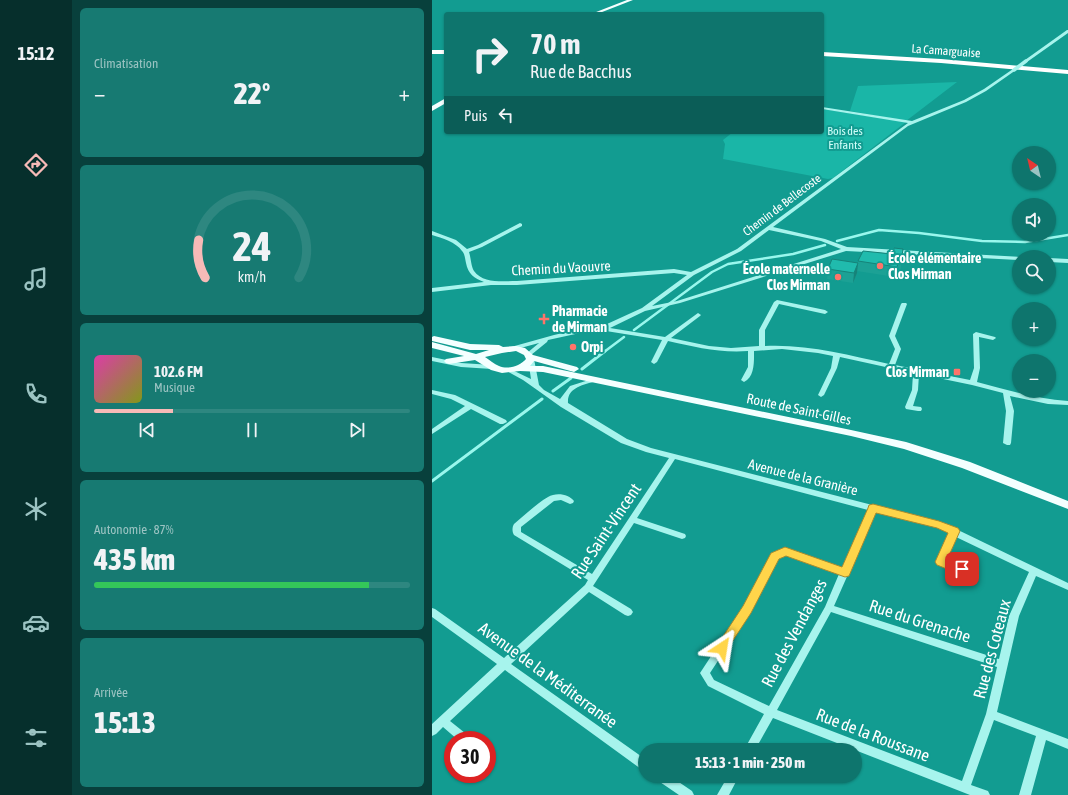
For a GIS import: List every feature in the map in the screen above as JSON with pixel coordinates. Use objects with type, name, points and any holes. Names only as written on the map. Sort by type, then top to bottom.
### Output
[{"type":"highway","points":[[432,53],[444,53]]},
{"type":"highway","name":"La Camarguaise","points":[[824,53],[1068,70]]},
{"type":"main road","points":[[598,12],[631,0]]},
{"type":"main road","points":[[432,109],[444,101]]},
{"type":"main road","points":[[432,338],[470,346],[505,349]]},
{"type":"main road","points":[[432,345],[464,353],[498,370],[518,368],[525,365],[530,357]]},
{"type":"main road","points":[[449,361],[474,357],[505,349]]},
{"type":"main road","points":[[490,365],[494,354],[505,349]]},
{"type":"main road","name":"Route de Saint-Gilles","points":[[505,349],[522,350],[530,357],[617,380],[792,416],[934,450],[998,472],[1068,500]]},
{"type":"main road","name":"Route de Saint-Gilles","points":[[518,368],[543,369],[851,433],[906,446],[973,468],[1068,505]]},
{"type":"street","name":"Chemin de Bellecoste","points":[[505,349],[580,331],[606,329],[609,325],[644,309],[692,274],[739,250],[910,122],[965,101],[985,90],[1068,31]]},
{"type":"street","points":[[824,108],[910,122]]},
{"type":"street","points":[[466,251],[480,246],[520,225]]},
{"type":"street","points":[[768,228],[823,240],[846,249]]},
{"type":"street","points":[[432,233],[444,237],[466,251],[469,270],[477,276],[491,282]]},
{"type":"street","points":[[644,309],[678,302],[846,249],[1012,258]]},
{"type":"street","points":[[1056,260],[1068,261]]},
{"type":"street","name":"Chemin du Vaouvre","points":[[432,290],[491,282],[517,283],[674,271],[692,274]]},
{"type":"street","points":[[762,348],[762,330],[777,302],[825,312]]},
{"type":"street","points":[[891,366],[898,349],[892,336],[904,304]]},
{"type":"street","points":[[654,362],[666,339],[698,315]]},
{"type":"street","points":[[606,329],[709,348],[731,350],[782,347],[837,354],[973,383],[1006,393],[1048,402],[1068,403]]},
{"type":"street","points":[[973,383],[977,368],[976,334],[993,338]]},
{"type":"street","name":"Chemin de Bellecoste","points":[[530,357],[545,340],[556,336]]},
{"type":"street","points":[[744,380],[751,367],[751,349]]},
{"type":"street","points":[[821,395],[834,368],[837,354]]},
{"type":"street","points":[[530,357],[536,385]]},
{"type":"street","points":[[432,358],[461,365],[490,365]]},
{"type":"street","name":"Avenue de la Granière","points":[[508,370],[523,377],[564,405],[624,441],[673,457],[939,525],[1068,587]]},
{"type":"street","points":[[916,371],[915,390],[909,407],[918,409]]},
{"type":"street","points":[[564,405],[564,399],[572,387],[594,380]]},
{"type":"street","points":[[432,392],[452,397],[503,422]]},
{"type":"street","points":[[1006,393],[1010,411],[1007,443]]},
{"type":"street","points":[[432,432],[470,406]]},
{"type":"street","name":"Rue Saint-Vincent","points":[[432,731],[444,722],[588,586],[633,520],[673,457]]},
{"type":"street","points":[[570,501],[562,497],[552,498],[517,526],[517,533],[594,579]]},
{"type":"street","name":"Rue des Vendanges","points":[[753,743],[829,608],[873,508]]},
{"type":"street","points":[[633,520],[682,536]]},
{"type":"street","points":[[954,531],[941,562],[962,569]]},
{"type":"street","name":"Rue de la Roussane","points":[[845,573],[785,552],[775,556],[747,610],[705,673],[711,683],[770,712],[984,795]]},
{"type":"street","name":"Rue des Coteaux","points":[[965,787],[991,714],[1014,616],[1034,570]]},
{"type":"street","points":[[588,586],[628,612]]},
{"type":"street","name":"Rue du Grenache","points":[[829,608],[1002,664]]},
{"type":"street","name":"Avenue de la Méditerranée","points":[[432,612],[638,760]]},
{"type":"street","points":[[991,714],[1068,744]]},
{"type":"street","points":[[444,722],[455,731]]},
{"type":"street","points":[[1024,795],[1042,734]]},
{"type":"street","points":[[671,783],[688,795]]},
{"type":"street","points":[[723,795],[730,783]]},
{"type":"green space","points":[[957,82],[906,121],[850,111],[858,86]]},
{"type":"green space","name":"Bois des Enfants","points":[[824,109],[906,122],[833,178],[828,179],[723,159],[725,144],[723,140],[730,134],[824,134]]},
{"type":"building","points":[[894,248],[903,249],[901,263],[898,263],[897,267],[858,261],[863,251],[892,254]]},
{"type":"building","points":[[832,259],[858,263],[854,273],[828,269]]},
{"type":"waterway","points":[[837,241],[879,230],[919,233],[982,241],[1025,242],[1068,235]]},
{"type":"waterway","points":[[634,330],[712,272],[728,264],[793,254],[825,245]]},
{"type":"waterway","points":[[604,352],[624,337]]},
{"type":"waterway","points":[[582,369],[605,351]]},
{"type":"waterway","points":[[553,391],[571,378]]},
{"type":"waterway","points":[[432,481],[542,399]]},
{"type":"place","name":"École élémentaire Clos Mirman","points":[[880,266]]},
{"type":"place","name":"École maternelle Clos Mirman","points":[[838,277]]},
{"type":"place","name":"Pharmacie de Mirman","points":[[544,319]]},
{"type":"place","name":"Orpi","points":[[573,347]]},
{"type":"place","name":"Clos Mirman","points":[[957,372]]},
{"type":"route","points":[[722,648],[747,610],[775,556],[785,552],[845,573],[873,508],[939,525],[954,531],[941,562],[962,569]]}]
